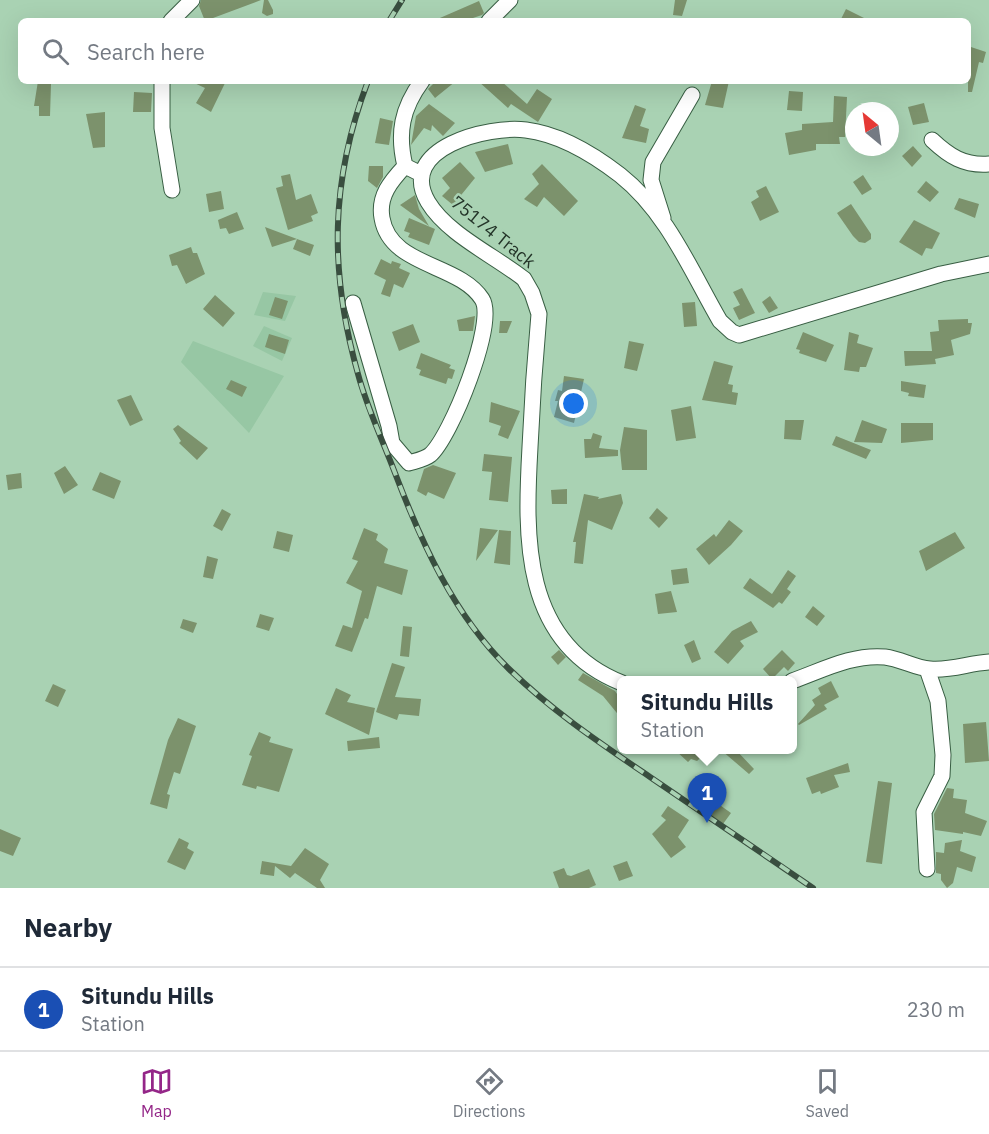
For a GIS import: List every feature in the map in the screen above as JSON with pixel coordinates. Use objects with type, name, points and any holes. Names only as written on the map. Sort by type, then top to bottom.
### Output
[{"type":"street","points":[[174,18],[192,0]]},
{"type":"street","points":[[492,18],[510,0]]},
{"type":"street","points":[[162,84],[162,128],[172,190]]},
{"type":"street","points":[[405,166],[401,148],[401,124],[413,93],[420,84]]},
{"type":"street","points":[[665,224],[651,180],[651,168],[663,141],[692,95]]},
{"type":"street","points":[[405,166],[421,174],[427,162],[437,151],[470,136],[511,129],[528,130],[563,141],[620,175],[638,192],[665,224],[720,321],[739,335],[941,274],[989,264]]},
{"type":"street","points":[[932,140],[956,160],[978,165],[989,164]]},
{"type":"street","points":[[353,303],[392,443],[409,463],[429,456],[449,426],[479,353],[487,319],[486,308],[478,293],[466,283],[403,249],[387,233],[381,212],[382,201],[391,181],[405,166]]},
{"type":"street","name":"75174 Track","points":[[421,174],[428,202],[441,218],[524,279],[532,292],[539,314],[527,499],[532,573],[545,612],[562,640],[584,661],[617,681]]},
{"type":"street","points":[[797,679],[856,658],[884,657],[906,661],[927,669],[960,668],[989,662]]},
{"type":"street","points":[[927,669],[938,701],[943,756],[942,776],[924,812],[927,869]]},
{"type":"shaded area","points":[[263,292],[296,296],[285,321],[254,315]]},
{"type":"shaded area","points":[[264,326],[292,338],[282,361],[253,346]]},
{"type":"shaded area","points":[[193,341],[284,376],[249,433],[181,362]]},
{"type":"building","points":[[201,0],[261,0],[213,18],[204,18],[199,6]]},
{"type":"building","points":[[264,0],[268,0],[273,14],[267,16],[262,13]]},
{"type":"building","points":[[675,0],[687,0],[682,16],[673,15]]},
{"type":"building","points":[[479,1],[484,13],[473,18],[440,18]]},
{"type":"building","points":[[846,9],[864,18],[842,18]]},
{"type":"building","points":[[971,47],[986,52],[983,63],[979,62],[972,92],[968,92],[968,84],[971,84]]},
{"type":"building","points":[[38,84],[51,84],[50,116],[39,116],[39,106],[34,106]]},
{"type":"building","points":[[196,84],[225,84],[211,112],[196,103],[205,88]]},
{"type":"building","points":[[433,84],[452,84],[435,98],[428,89]]},
{"type":"building","points":[[481,84],[504,84],[527,104],[537,89],[552,99],[538,122],[511,104],[508,108]]},
{"type":"building","points":[[711,84],[728,84],[723,108],[705,105]]},
{"type":"building","points":[[789,91],[803,92],[802,111],[787,110]]},
{"type":"building","points":[[134,92],[152,93],[151,112],[133,112]]},
{"type":"building","points":[[834,96],[847,97],[845,137],[839,137],[840,144],[816,144],[816,150],[789,155],[785,133],[802,130],[802,124],[833,122]]},
{"type":"building","points":[[924,103],[929,122],[913,125],[908,107]]},
{"type":"building","points":[[429,104],[455,123],[443,136],[432,125],[431,131],[424,128],[411,145],[416,116]]},
{"type":"building","points":[[635,105],[646,109],[640,126],[649,129],[646,143],[622,138]]},
{"type":"building","points":[[105,112],[105,147],[93,148],[86,114]]},
{"type":"building","points":[[380,118],[393,121],[389,145],[375,143]]},
{"type":"building","points":[[508,144],[513,164],[485,172],[475,152]]},
{"type":"building","points":[[913,146],[922,156],[912,167],[902,156]]},
{"type":"building","points":[[460,162],[475,178],[453,205],[442,196],[450,188],[442,178]]},
{"type":"building","points":[[542,164],[578,201],[564,216],[544,197],[537,207],[524,199],[539,184],[532,174]]},
{"type":"building","points":[[369,166],[383,166],[383,177],[377,188],[368,181]]},
{"type":"building","points":[[290,174],[296,200],[311,194],[318,213],[311,216],[313,221],[288,230],[276,188],[283,186],[281,176]]},
{"type":"building","points":[[863,175],[872,189],[862,195],[853,182]]},
{"type":"building","points":[[926,181],[939,192],[930,202],[917,192]]},
{"type":"building","points":[[766,186],[779,212],[760,221],[751,202],[759,197],[756,191]]},
{"type":"building","points":[[221,191],[224,209],[209,212],[206,194]]},
{"type":"building","points":[[415,195],[419,209],[429,226],[400,205]]},
{"type":"building","points":[[959,198],[979,204],[975,218],[954,209]]},
{"type":"building","points":[[851,204],[871,234],[871,239],[865,243],[859,242],[853,236],[837,213]]},
{"type":"building","points":[[237,212],[244,229],[229,234],[226,228],[220,229],[218,220]]},
{"type":"building","points":[[409,218],[435,229],[429,245],[408,237],[410,233],[404,231]]},
{"type":"building","points":[[914,220],[940,233],[932,249],[926,248],[922,256],[899,242]]},
{"type":"building","points":[[265,227],[297,239],[272,247]]},
{"type":"building","points":[[297,239],[314,245],[310,256],[293,249]]},
{"type":"building","points":[[191,247],[193,253],[197,253],[205,274],[186,284],[177,265],[172,266],[169,255]]},
{"type":"building","points":[[381,259],[391,264],[392,261],[401,264],[399,268],[410,273],[403,288],[394,284],[390,297],[381,294],[386,280],[374,274]]},
{"type":"building","points":[[742,288],[755,313],[739,320],[733,308],[740,305],[733,292]]},
{"type":"building","points":[[215,295],[235,313],[223,327],[203,309]]},
{"type":"building","points":[[770,296],[778,308],[769,313],[762,302]]},
{"type":"building","points":[[275,297],[288,301],[282,319],[269,315]]},
{"type":"building","points":[[695,302],[697,326],[684,327],[682,303]]},
{"type":"building","points":[[475,316],[473,331],[459,331],[457,320]]},
{"type":"building","points":[[968,319],[968,323],[972,323],[970,334],[951,340],[954,355],[935,359],[936,364],[905,366],[904,351],[932,351],[930,332],[939,331],[938,320]]},
{"type":"building","points":[[500,321],[512,321],[507,333],[499,333]]},
{"type":"building","points":[[413,324],[420,342],[399,351],[392,332]]},
{"type":"building","points":[[803,332],[834,345],[826,362],[799,353],[800,350],[796,349]]},
{"type":"building","points":[[849,332],[859,335],[857,343],[873,348],[866,367],[860,367],[859,372],[844,370]]},
{"type":"building","points":[[269,334],[289,340],[285,354],[265,347]]},
{"type":"building","points":[[629,341],[644,344],[637,371],[624,368]]},
{"type":"building","points":[[421,353],[451,365],[449,368],[455,370],[452,379],[448,378],[446,384],[419,375],[421,370],[416,368]]},
{"type":"building","points":[[714,361],[733,366],[728,384],[733,385],[732,392],[738,393],[736,405],[702,400]]},
{"type":"building","points":[[564,376],[584,379],[574,423],[554,417],[558,401],[555,401],[558,390],[562,391]]},
{"type":"building","points":[[231,380],[247,387],[242,397],[226,389]]},
{"type":"building","points":[[901,381],[926,385],[924,398],[908,396],[909,393],[901,391]]},
{"type":"building","points":[[131,395],[143,420],[130,426],[117,400]]},
{"type":"building","points":[[491,402],[520,411],[508,439],[498,435],[501,426],[489,422]]},
{"type":"building","points":[[691,406],[696,438],[676,441],[671,410]]},
{"type":"building","points":[[785,420],[804,420],[801,440],[784,439]]},
{"type":"building","points":[[862,420],[887,429],[882,443],[854,442]]},
{"type":"building","points":[[901,423],[933,423],[933,440],[901,443]]},
{"type":"building","points":[[178,425],[208,448],[197,460],[179,443],[181,441],[173,429]]},
{"type":"building","points":[[624,427],[647,430],[647,470],[622,470],[620,450]]},
{"type":"building","points":[[593,433],[602,436],[599,448],[618,450],[618,456],[585,458],[584,439],[591,439]]},
{"type":"building","points":[[836,436],[871,450],[866,459],[832,445]]},
{"type":"building","points":[[484,454],[512,457],[508,502],[489,500],[492,472],[482,471]]},
{"type":"building","points":[[433,465],[456,473],[444,499],[428,492],[426,496],[417,491],[424,469]]},
{"type":"building","points":[[65,466],[78,485],[64,494],[54,473]]},
{"type":"building","points":[[100,472],[121,481],[114,499],[92,490]]},
{"type":"building","points":[[21,473],[22,488],[8,490],[6,475]]},
{"type":"building","points":[[567,489],[567,504],[552,504],[551,490]]},
{"type":"building","points":[[584,494],[599,497],[598,499],[621,494],[623,503],[612,530],[588,520],[583,564],[574,563],[576,542],[573,542]]},
{"type":"building","points":[[657,508],[668,518],[659,528],[649,518]]},
{"type":"building","points":[[222,509],[231,514],[222,531],[213,526]]},
{"type":"building","points":[[729,520],[743,531],[709,565],[696,549],[714,534],[716,537]]},
{"type":"building","points":[[364,528],[378,534],[376,540],[388,549],[384,563],[408,570],[402,595],[377,586],[368,619],[365,618],[352,652],[335,646],[343,625],[352,628],[362,591],[346,583],[358,561],[352,559]]},
{"type":"building","points":[[480,528],[498,530],[476,561]]},
{"type":"building","points":[[499,530],[511,531],[510,565],[494,563]]},
{"type":"building","points":[[277,531],[293,535],[289,552],[273,548]]},
{"type":"building","points":[[955,532],[965,548],[926,571],[919,551]]},
{"type":"building","points":[[207,556],[218,559],[213,579],[203,577]]},
{"type":"building","points":[[687,568],[689,583],[673,585],[671,570]]},
{"type":"building","points":[[788,570],[796,576],[787,589],[791,592],[782,604],[779,602],[773,608],[743,588],[750,578],[772,594]]},
{"type":"building","points":[[671,591],[677,612],[658,614],[655,594]]},
{"type":"building","points":[[813,606],[825,616],[817,626],[805,617]]},
{"type":"building","points":[[260,614],[274,618],[269,631],[256,627]]},
{"type":"building","points":[[183,619],[197,623],[193,633],[180,628]]},
{"type":"building","points":[[751,621],[758,632],[740,641],[744,646],[728,664],[714,652],[732,631]]},
{"type":"building","points":[[403,626],[412,627],[409,657],[400,656]]},
{"type":"building","points":[[694,640],[701,659],[692,663],[684,645]]},
{"type":"building","points":[[559,650],[566,657],[558,665],[551,657]]},
{"type":"building","points":[[782,650],[795,663],[788,671],[784,667],[775,676],[769,676],[763,669]]},
{"type":"building","points":[[392,663],[405,667],[395,697],[421,699],[419,716],[399,714],[397,720],[376,712]]},
{"type":"building","points":[[583,673],[615,691],[617,713],[603,696],[578,680]]},
{"type":"building","points":[[831,681],[839,697],[824,705],[827,709],[799,725],[815,705],[812,700],[821,694],[818,688]]},
{"type":"building","points":[[53,684],[66,690],[58,707],[45,701]]},
{"type":"building","points":[[336,688],[351,695],[347,702],[375,708],[369,735],[325,714]]},
{"type":"building","points":[[178,718],[196,726],[180,774],[174,772],[167,794],[170,795],[167,809],[150,804],[168,740]]},
{"type":"building","points":[[986,722],[989,761],[965,763],[963,724]]},
{"type":"building","points":[[259,732],[271,737],[269,742],[293,749],[279,792],[257,786],[256,789],[242,785],[252,756],[249,755]]},
{"type":"building","points":[[379,737],[380,748],[348,751],[347,741]]},
{"type":"building","points":[[679,754],[705,754],[697,761],[691,759],[688,762]]},
{"type":"building","points":[[726,754],[740,754],[754,769],[749,774]]},
{"type":"building","points":[[848,763],[850,772],[834,775],[839,787],[821,794],[820,791],[812,794],[806,778]]},
{"type":"building","points":[[878,781],[892,783],[882,864],[866,862]]},
{"type":"building","points":[[947,788],[954,789],[953,798],[967,800],[965,813],[987,821],[981,836],[935,830],[934,814]]},
{"type":"building","points":[[710,798],[731,813],[723,824],[702,809]]},
{"type":"building","points":[[668,806],[689,820],[678,837],[686,847],[671,858],[652,834],[666,820],[661,816]]},
{"type":"building","points":[[0,829],[21,838],[13,856],[0,851]]},
{"type":"building","points":[[179,838],[189,843],[187,848],[194,852],[185,870],[167,862]]},
{"type":"building","points":[[962,840],[960,851],[976,857],[972,872],[957,867],[953,883],[947,888],[941,880],[941,874],[936,873],[936,852],[944,853],[945,843]]},
{"type":"building","points":[[305,848],[329,864],[320,880],[325,888],[317,888],[295,873],[290,878],[275,866],[274,876],[260,874],[262,861],[291,866]]},
{"type":"building","points":[[627,861],[633,876],[619,881],[613,866]]},
{"type":"building","points":[[564,868],[567,875],[571,876],[589,869],[596,885],[589,888],[559,888],[553,872]]},
{"type":"railway","points":[[391,18],[402,0]]},
{"type":"railway","points":[[367,84],[355,118],[340,190],[338,262],[342,299],[358,374],[366,399],[428,552],[456,602],[489,648],[542,699],[613,752],[813,888]]},
{"type":"place","name":"Situndu Hills","points":[[707,823]]}]
